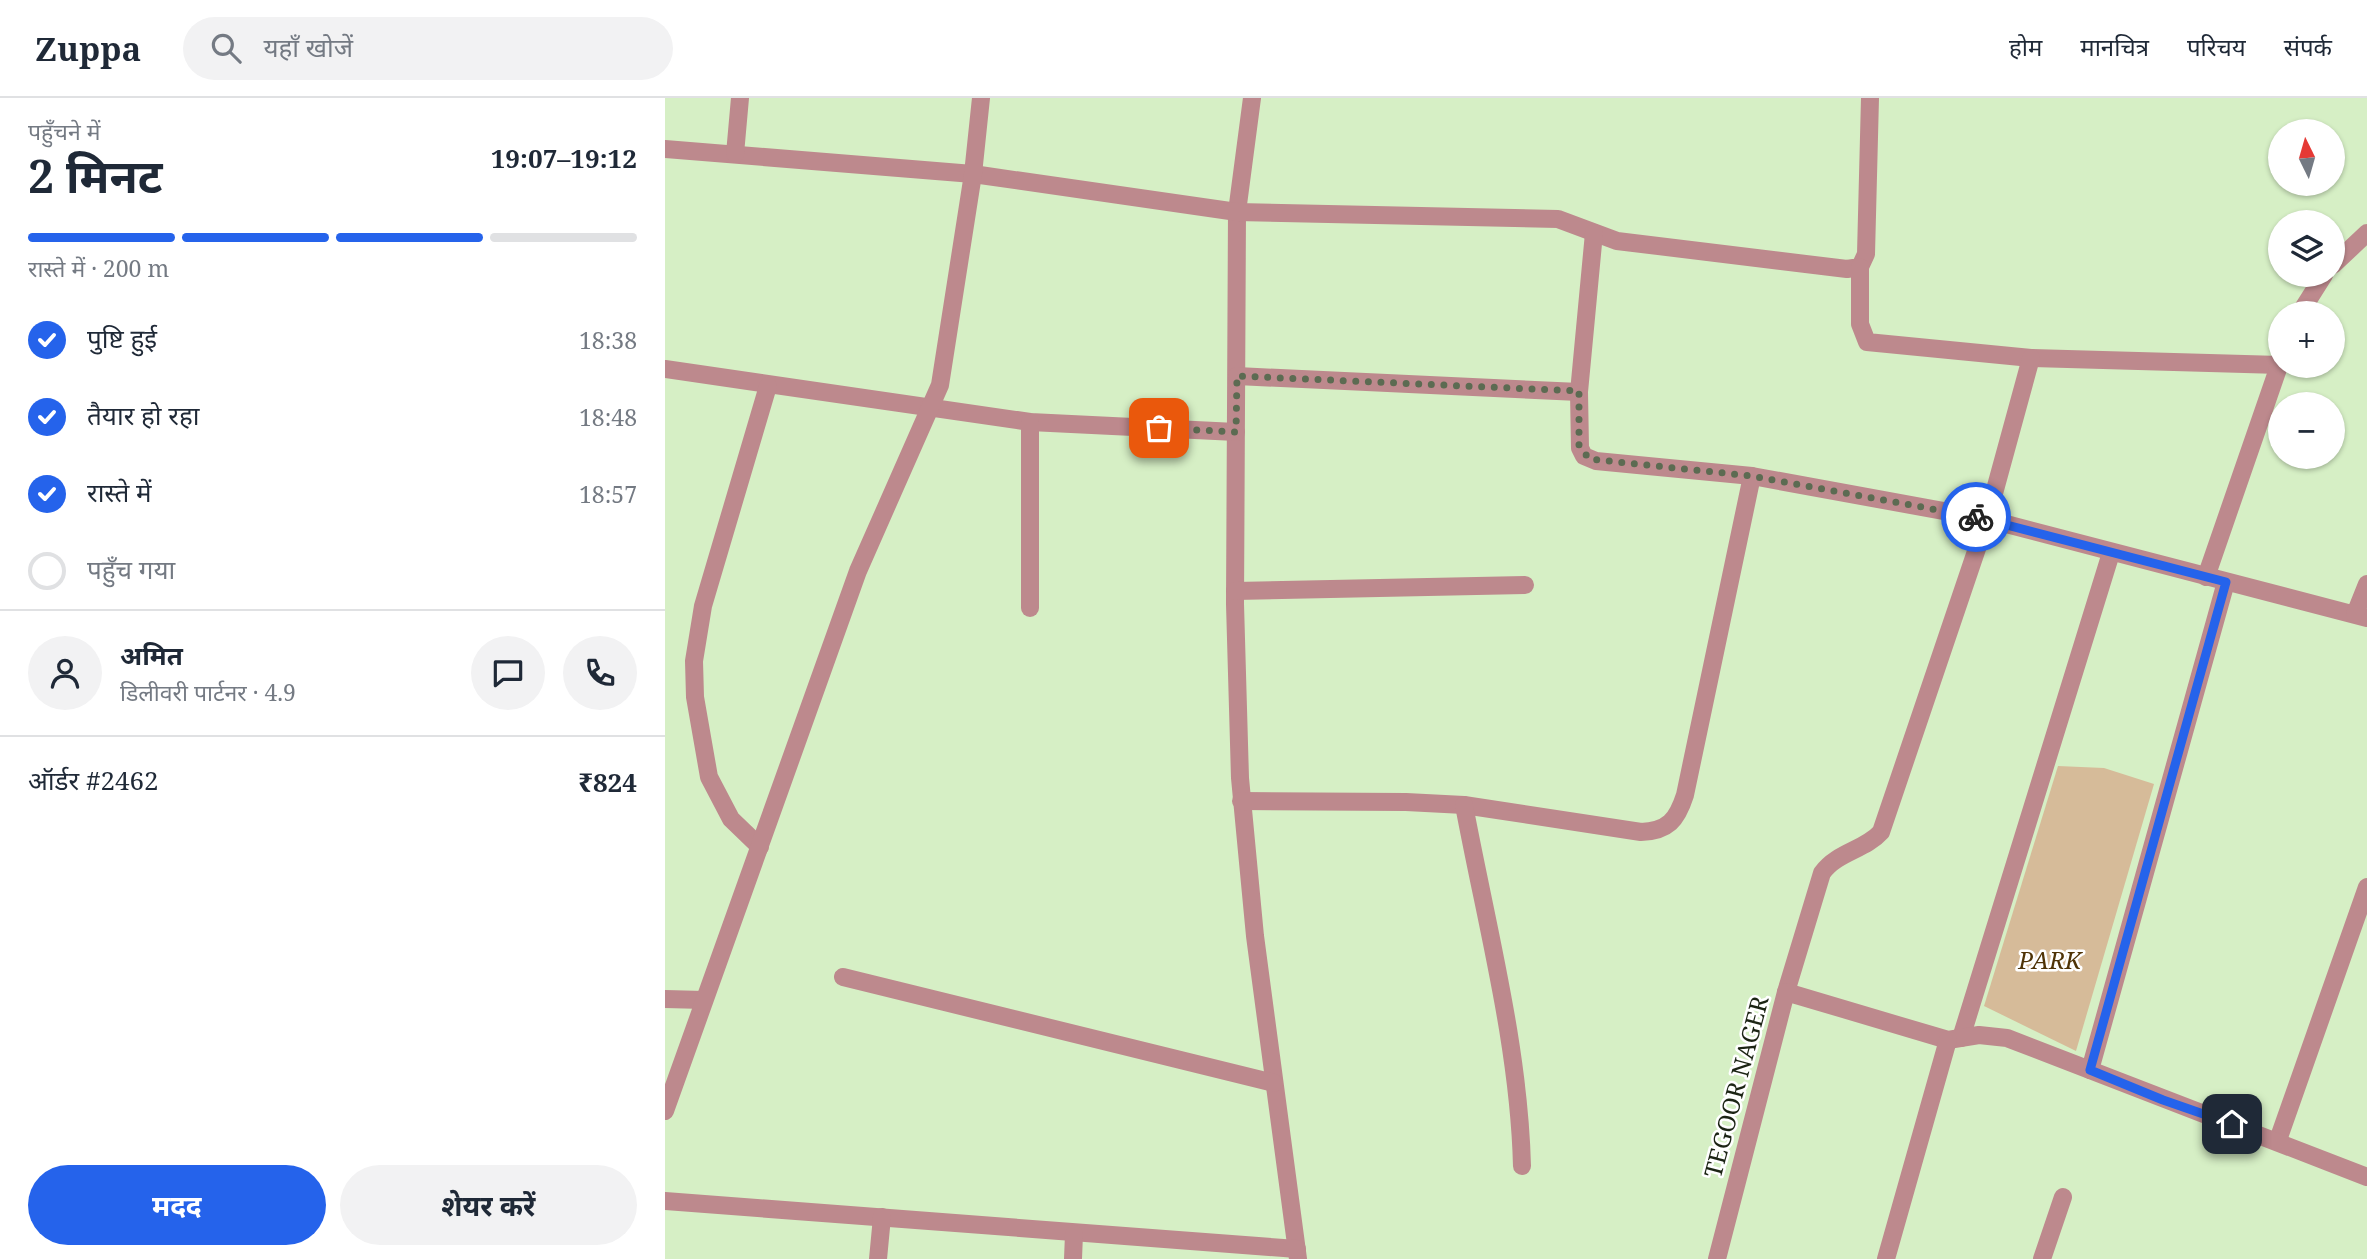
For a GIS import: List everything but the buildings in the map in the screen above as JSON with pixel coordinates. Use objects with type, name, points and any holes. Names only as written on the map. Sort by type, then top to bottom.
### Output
[{"type":"street","points":[[735,154],[740,98]]},
{"type":"street","points":[[665,1111],[858,571],[940,385],[974,174],[981,98]]},
{"type":"street","points":[[665,1201],[882,1217],[1297,1254],[1241,801],[1235,591],[1237,212],[1252,98]]},
{"type":"street","points":[[1870,98],[1866,254],[1860,267],[1860,324],[1867,342],[2031,358],[2268,364]]},
{"type":"street","points":[[665,149],[974,174],[1237,212],[1558,219],[1617,241],[1833,269],[1860,267]]},
{"type":"street","points":[[1594,233],[1579,391],[1579,445],[1589,459],[1752,476],[1987,519],[2361,616],[2367,584]]},
{"type":"street","points":[[2345,254],[2367,233]]},
{"type":"street","points":[[1786,992],[1822,873],[1833,862],[1867,844],[1881,832],[1987,519],[2031,358]]},
{"type":"street","points":[[665,369],[930,410],[1030,422],[1236,432]]},
{"type":"street","points":[[1237,376],[1579,391]]},
{"type":"street","points":[[2206,577],[2275,378]]},
{"type":"street","points":[[760,847],[731,819],[709,777],[695,697],[694,661],[703,606],[768,386]]},
{"type":"street","points":[[1030,422],[1030,608]]},
{"type":"street","points":[[1241,801],[1464,805],[1641,832],[1666,828],[1677,818],[1685,795],[1752,476]]},
{"type":"street","points":[[1886,1259],[2111,553]]},
{"type":"street","points":[[2090,1070],[2226,582]]},
{"type":"street","points":[[1235,591],[1525,585]]},
{"type":"street","points":[[1464,805],[1515,1076],[1521,1125],[1522,1166]]},
{"type":"street","points":[[2278,1140],[2367,887]]},
{"type":"street","points":[[843,977],[1274,1083]]},
{"type":"street","name":"TEGOOR NAGER","points":[[1717,1259],[1786,992],[1954,1039],[1979,1035],[2007,1038],[2163,1100],[2278,1140],[2367,1177]]},
{"type":"street","points":[[665,999],[704,1000]]},
{"type":"street","points":[[2042,1259],[2063,1197]]},
{"type":"street","points":[[878,1259],[882,1217]]},
{"type":"street","points":[[1073,1259],[1074,1234]]},
{"type":"green space","name":"PARK","points":[[2058,766],[2104,768],[2154,784],[2076,1051],[1984,1006]]},
{"type":"way so far","points":[[1159,428],[1236,432],[1237,376],[1579,391],[1579,445],[1584,456],[1589,459],[1752,476],[1976,517]]},
{"type":"route","points":[[1976,517],[2226,582],[2090,1070],[2232,1124]]}]
